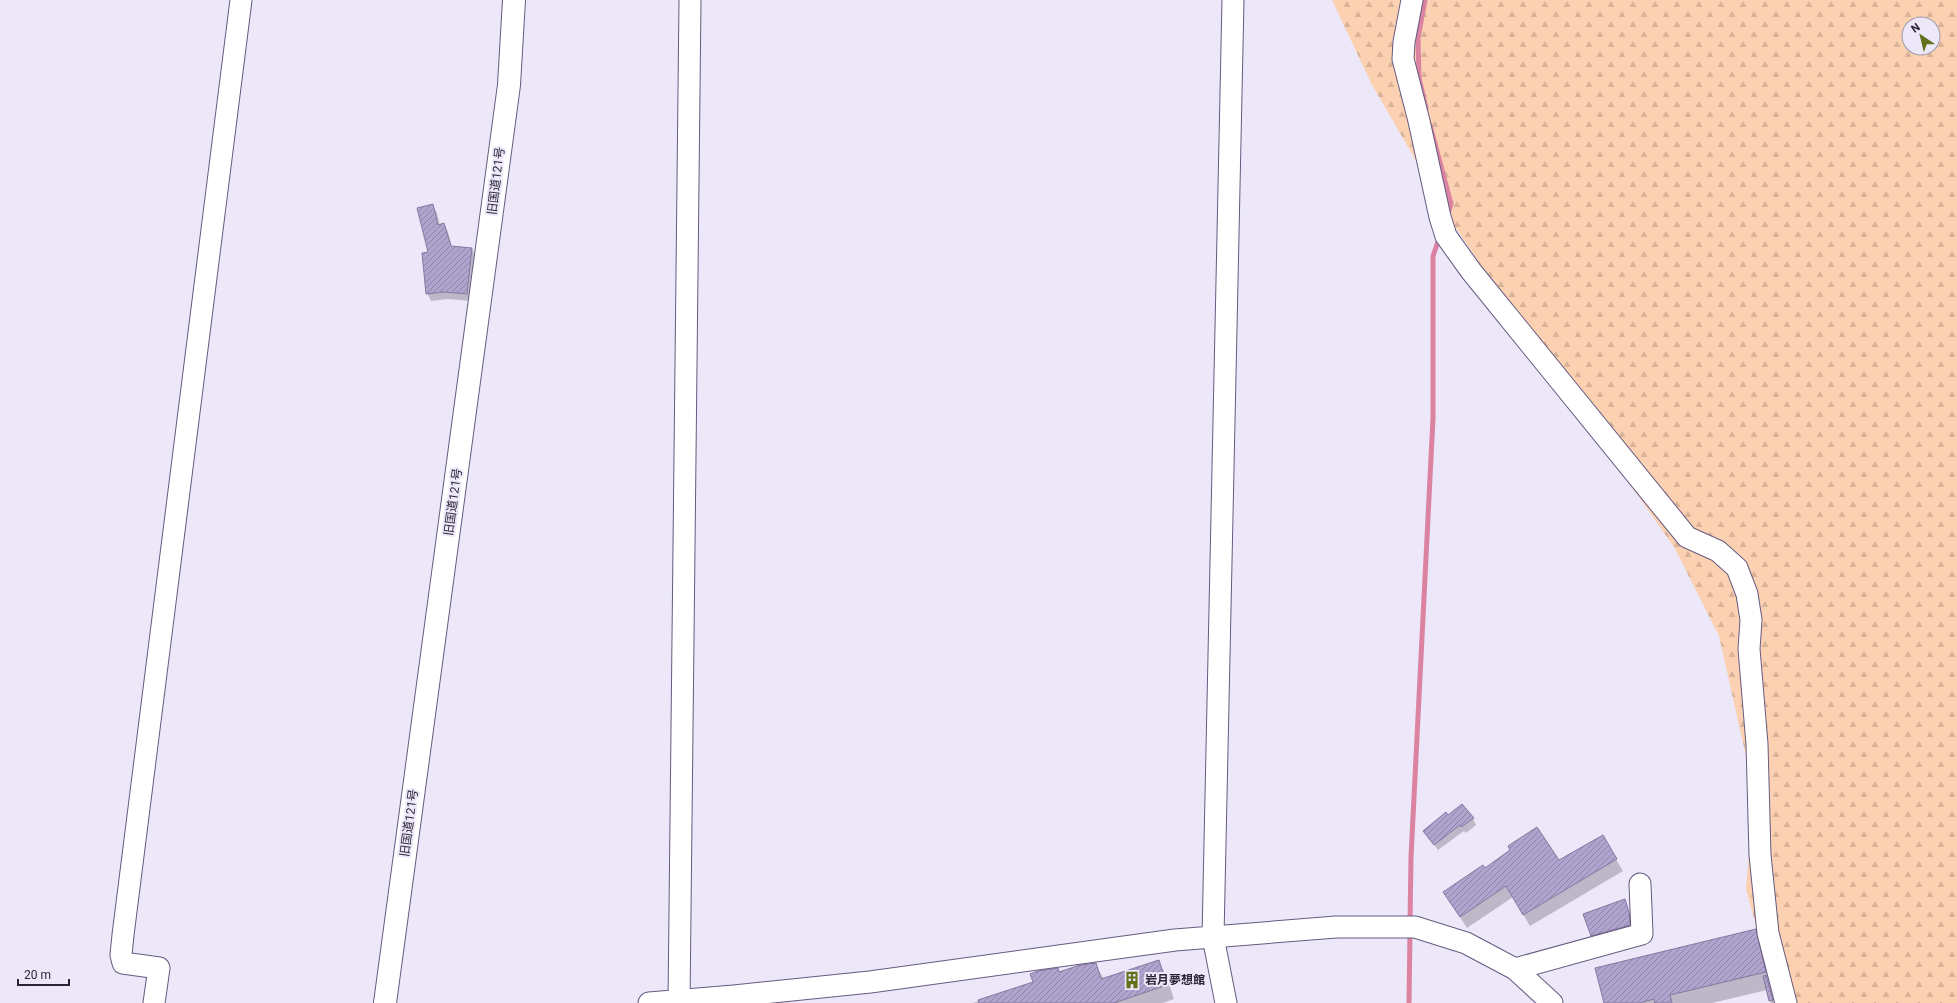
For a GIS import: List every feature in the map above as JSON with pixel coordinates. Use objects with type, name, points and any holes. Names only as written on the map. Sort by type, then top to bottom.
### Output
[{"type":"street","points":[[154,1003],[159,968],[123,964],[121,955],[241,0]]},
{"type":"street","name":"旧国道121号","points":[[385,1003],[509,85],[514,0]]},
{"type":"street","points":[[679,1002],[690,0]]},
{"type":"street","points":[[1226,1003],[1213,937],[1233,0]]},
{"type":"street","points":[[1412,0],[1404,42],[1403,59],[1419,121],[1440,217],[1446,236],[1471,271],[1687,537],[1718,551],[1737,568],[1747,594],[1752,620],[1749,648],[1757,744],[1760,855],[1768,933],[1786,1003]]},
{"type":"street","points":[[1515,969],[1642,934],[1640,884]]},
{"type":"street","points":[[649,1003],[679,1002],[870,982],[1175,940],[1336,926],[1416,927],[1466,943],[1515,969],[1552,1003]]},
{"type":"green space","points":[[1332,0],[1957,0],[1957,1003],[1777,1003],[1746,889],[1754,792],[1719,636],[1674,547],[1563,389],[1448,216],[1372,85]]},
{"type":"building","points":[[433,204],[438,225],[444,223],[451,246],[472,248],[467,294],[444,292],[426,294],[422,253],[428,252],[417,208]]},
{"type":"building","points":[[1462,804],[1474,818],[1461,827],[1460,825],[1434,845],[1423,831],[1446,812],[1448,815]]},
{"type":"building","points":[[1537,827],[1559,860],[1603,835],[1617,859],[1523,915],[1506,886],[1460,917],[1443,892],[1483,865],[1485,868],[1510,850],[1508,846]]},
{"type":"building","points":[[1625,899],[1629,912],[1630,925],[1591,936],[1583,914]]},
{"type":"building","points":[[1756,929],[1766,972],[1670,995],[1672,1003],[1655,1003],[1654,999],[1639,1003],[1604,1003],[1595,968]]},
{"type":"building","name":"岩月夢想館","points":[[1159,960],[1167,985],[1114,1003],[979,1003],[978,1000],[1033,982],[1030,974],[1038,971],[1058,968],[1059,972],[1080,965],[1096,963],[1101,979]]},
{"type":"building","points":[[1766,975],[1773,1000],[1769,1001],[1763,976]]},
{"type":"waterway","points":[[1425,0],[1418,38],[1419,78],[1426,108]]},
{"type":"waterway","points":[[1430,125],[1451,204],[1447,216]]},
{"type":"waterway","points":[[1410,923],[1411,857],[1433,418],[1433,256],[1440,236]]},
{"type":"waterway","points":[[1409,1003],[1410,931]]},
{"type":"place","name":"岩月夢想館","points":[[1132,980]]}]
